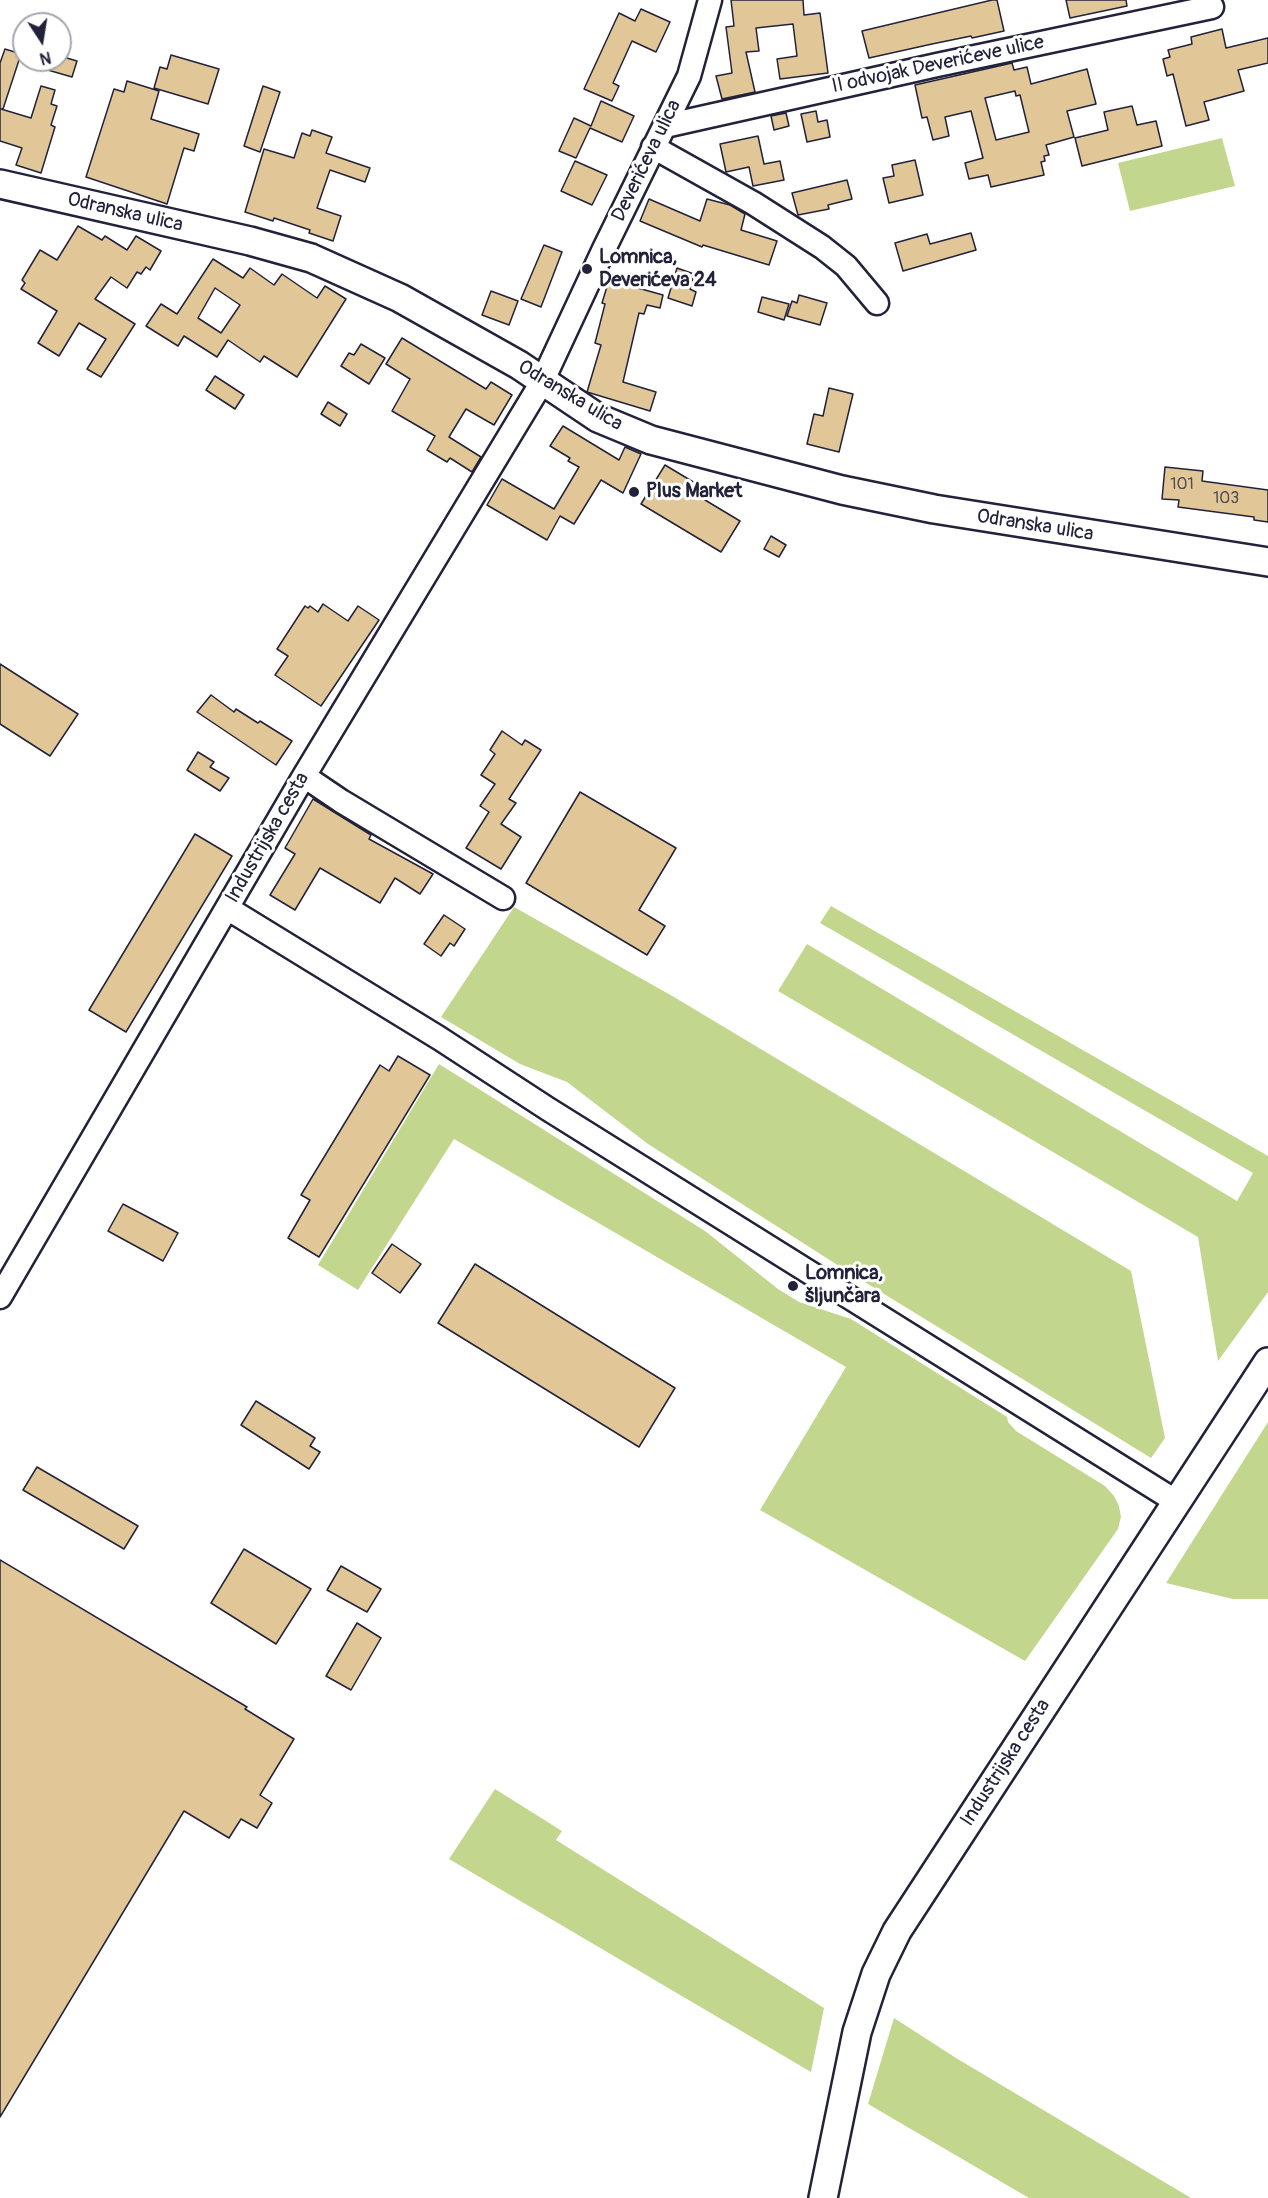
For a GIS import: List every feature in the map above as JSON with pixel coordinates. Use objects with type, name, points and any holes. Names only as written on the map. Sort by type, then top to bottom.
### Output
[{"type":"main road","name":"Odranska ulica","points":[[0,184],[250,241],[311,258],[400,298],[485,345],[598,418],[630,433],[811,482],[934,509],[1048,529],[1268,562]]},
{"type":"main road","name":"Industrijska cesta","points":[[823,2198],[856,2031],[884,1956],[914,1903],[1268,1362]]},
{"type":"street","name":"Deverićeva ulica","points":[[542,382],[689,76],[710,0]]},
{"type":"street","name":"II odvojak Deverićeve ulice","points":[[665,126],[1212,7]]},
{"type":"street","points":[[653,147],[753,203],[822,246],[846,266],[877,303]]},
{"type":"street","name":"Industrijska cesta","points":[[0,1297],[304,776],[542,382]]},
{"type":"street","points":[[304,776],[341,801],[504,898]]},
{"type":"street","points":[[227,908],[439,1038],[548,1109],[1176,1502]]},
{"type":"green space","points":[[1222,138],[1235,186],[1130,211],[1118,163]]},
{"type":"green space","points":[[831,906],[1268,1156],[1268,1292],[1218,1361],[1198,1237],[778,991],[807,944],[1237,1201],[1253,1173],[820,923]]},
{"type":"green space","points":[[514,907],[674,997],[1131,1271],[1165,1438],[1151,1458],[850,1273],[648,1144],[567,1082],[520,1064],[441,1017]]},
{"type":"green space","points":[[439,1064],[705,1231],[778,1289],[799,1302],[851,1319],[1007,1417],[1008,1422],[1016,1431],[1105,1486],[1119,1506],[1121,1517],[1118,1529],[1025,1661],[760,1510],[846,1367],[454,1139],[358,1290],[318,1265]]},
{"type":"green space","points":[[1268,1422],[1268,1599],[1233,1599],[1166,1583]]},
{"type":"green space","points":[[495,1789],[562,1831],[556,1840],[824,2008],[811,2072],[449,1859]]},
{"type":"green space","points":[[894,2018],[956,2058],[1191,2198],[1029,2198],[868,2104]]},
{"type":"building","points":[[731,0],[803,0],[804,15],[820,13],[828,73],[780,79],[777,59],[797,56],[793,24],[756,28],[759,51],[746,52],[755,92],[722,99],[716,76],[732,73],[726,27],[734,26]]},
{"type":"building","points":[[997,0],[1004,31],[869,58],[862,31]]},
{"type":"building","points":[[1066,0],[1126,0],[1127,6],[1070,18]]},
{"type":"building","points":[[641,9],[670,22],[656,52],[632,41],[613,83],[619,86],[612,101],[584,89],[619,13],[635,21]]},
{"type":"building","points":[[1222,29],[1226,48],[1268,38],[1268,63],[1238,70],[1244,91],[1204,102],[1209,120],[1186,126],[1173,74],[1167,76],[1163,59],[1170,57],[1168,50],[1192,44],[1191,37]]},
{"type":"building","points":[[5,49],[12,51],[12,72],[15,72],[3,109],[1,109],[31,118],[41,86],[55,90],[51,104],[57,106],[51,125],[55,127],[41,173],[16,165],[22,148],[0,141],[0,63]]},
{"type":"building","points":[[171,55],[219,69],[208,104],[154,88],[160,67],[167,69]]},
{"type":"building","points":[[72,60],[77,61],[72,77],[55,72],[72,72]]},
{"type":"building","points":[[1012,63],[1014,70],[1027,67],[1031,84],[1087,69],[1096,104],[1067,111],[1074,137],[1046,145],[1049,155],[1044,156],[1045,161],[1041,162],[1044,175],[991,187],[988,175],[969,179],[965,163],[983,158],[971,111],[945,117],[949,136],[933,140],[927,117],[922,118],[915,85]],"holes":[[[1015,91],[1016,96],[1020,95],[1029,132],[996,140],[985,98]]]},
{"type":"building","points":[[127,81],[159,91],[151,119],[199,134],[194,151],[184,148],[167,204],[86,177],[114,89],[124,92]]},
{"type":"building","points":[[263,86],[280,92],[260,152],[244,146]]},
{"type":"building","points":[[601,101],[634,116],[622,142],[590,128],[576,158],[559,151],[574,118],[591,126]]},
{"type":"building","points":[[1132,106],[1137,125],[1156,121],[1162,146],[1082,166],[1075,138],[1108,130],[1104,112]]},
{"type":"building","points":[[816,111],[818,122],[827,120],[830,137],[807,142],[801,114]]},
{"type":"building","points":[[786,113],[789,126],[774,130],[771,116]]},
{"type":"building","points":[[312,130],[332,137],[326,153],[370,168],[365,182],[330,170],[317,208],[341,216],[333,241],[309,233],[310,230],[274,218],[273,221],[245,212],[264,149],[294,158],[302,133],[310,136]]},
{"type":"building","points":[[758,136],[764,164],[780,161],[784,180],[753,186],[749,167],[726,172],[720,144]]},
{"type":"building","points":[[915,160],[923,195],[889,203],[883,178],[894,176],[892,165]]},
{"type":"building","points":[[575,161],[607,175],[592,205],[561,191]]},
{"type":"building","points":[[847,180],[852,199],[828,205],[829,209],[798,215],[792,193]]},
{"type":"building","points":[[649,199],[700,221],[707,199],[730,205],[745,214],[741,230],[777,241],[769,265],[703,245],[702,247],[640,221]]},
{"type":"building","points":[[78,226],[102,240],[105,236],[127,250],[136,236],[161,251],[150,270],[146,267],[141,274],[137,272],[127,288],[111,277],[95,299],[135,324],[101,377],[87,369],[106,339],[79,323],[59,356],[38,343],[57,311],[21,289],[25,283],[22,280],[40,250],[57,260]]},
{"type":"building","points":[[971,233],[976,250],[903,271],[895,243],[927,234],[930,244]]},
{"type":"building","points":[[544,245],[562,252],[541,307],[521,299]]},
{"type":"building","points":[[213,259],[243,278],[250,268],[274,285],[282,274],[317,298],[325,286],[346,299],[297,377],[264,356],[260,362],[228,340],[217,357],[184,336],[178,346],[146,326],[161,304],[177,314]],"holes":[[[215,288],[240,305],[221,333],[198,318]]]},
{"type":"building","points":[[677,268],[694,274],[690,289],[696,292],[692,306],[668,298]]},
{"type":"building","points":[[609,280],[663,295],[660,308],[647,305],[644,314],[639,313],[623,382],[656,392],[650,411],[587,392],[601,345],[595,343],[605,304],[602,303]]},
{"type":"building","points":[[491,291],[518,301],[509,325],[482,315]]},
{"type":"building","points":[[799,295],[827,303],[820,325],[787,316],[792,301],[797,303]]},
{"type":"building","points":[[762,297],[789,304],[784,320],[758,312]]},
{"type":"building","points":[[402,338],[486,389],[491,382],[512,395],[494,425],[466,409],[449,437],[481,457],[472,472],[450,458],[447,462],[427,450],[435,436],[392,411],[410,379],[386,364]]},
{"type":"building","points":[[361,344],[385,358],[369,384],[341,366],[349,353],[354,355]]},
{"type":"building","points":[[215,376],[244,395],[235,409],[206,390]]},
{"type":"building","points":[[829,388],[853,394],[839,452],[807,444],[814,414],[823,416]]},
{"type":"building","points":[[328,402],[347,414],[340,426],[321,414]]},
{"type":"building","points":[[563,426],[619,460],[625,447],[641,454],[623,493],[601,480],[574,524],[560,516],[547,540],[487,505],[502,479],[554,509],[579,467],[568,461],[570,458],[550,446]]},
{"type":"building","points":[[665,465],[710,492],[705,500],[740,521],[721,552],[641,504]]},
{"type":"building","points":[[1165,467],[1203,471],[1202,481],[1268,490],[1268,522],[1254,520],[1254,517],[1178,507],[1179,500],[1162,499]]},
{"type":"building","points":[[771,536],[786,545],[779,557],[764,549]]},
{"type":"building","points":[[323,604],[348,621],[358,606],[379,620],[321,706],[275,675],[288,656],[277,649],[305,606],[308,608],[310,606],[318,612]]},
{"type":"building","points":[[0,664],[78,714],[50,756],[0,724]]},
{"type":"building","points":[[211,695],[234,712],[236,709],[258,723],[260,721],[292,741],[276,765],[197,712]]},
{"type":"building","points":[[502,731],[522,745],[525,740],[541,750],[509,799],[516,803],[501,824],[521,837],[501,869],[466,848],[489,812],[480,806],[495,784],[481,775],[495,754],[490,750]]},
{"type":"building","points":[[198,752],[214,762],[210,767],[229,778],[220,791],[187,770]]},
{"type":"building","points":[[580,792],[676,848],[639,910],[665,926],[647,955],[526,883]]},
{"type":"building","points":[[313,799],[371,835],[369,839],[433,874],[420,894],[395,878],[380,903],[320,868],[295,910],[270,895],[295,854],[285,848]]},
{"type":"building","points":[[195,834],[232,856],[126,1032],[89,1010]]},
{"type":"building","points":[[444,915],[465,929],[454,946],[450,943],[441,956],[424,944]]},
{"type":"building","points":[[398,1056],[430,1075],[319,1257],[288,1238],[310,1200],[301,1195],[380,1065],[389,1071]]},
{"type":"building","points":[[123,1204],[178,1233],[163,1261],[108,1231]]},
{"type":"building","points":[[392,1244],[421,1264],[400,1293],[372,1273]]},
{"type":"building","points":[[475,1264],[675,1388],[639,1447],[438,1323]]},
{"type":"building","points":[[256,1401],[315,1438],[310,1446],[320,1452],[309,1469],[241,1425]]},
{"type":"building","points":[[37,1467],[138,1526],[124,1549],[23,1490]]},
{"type":"building","points":[[244,1549],[311,1589],[276,1644],[211,1603]]},
{"type":"building","points":[[0,1560],[247,1707],[245,1709],[294,1739],[260,1795],[272,1803],[257,1828],[241,1819],[229,1838],[184,1811],[0,2117]]},
{"type":"building","points":[[341,1566],[381,1589],[367,1612],[327,1590]]},
{"type":"building","points":[[357,1623],[381,1638],[351,1690],[326,1676]]},
{"type":"place","name":"Lomnica, Deverićeva 24","points":[[587,269]]},
{"type":"place","name":"Plus Market","points":[[634,492]]},
{"type":"place","name":"Lomnica, šljunčara","points":[[793,1286]]}]
